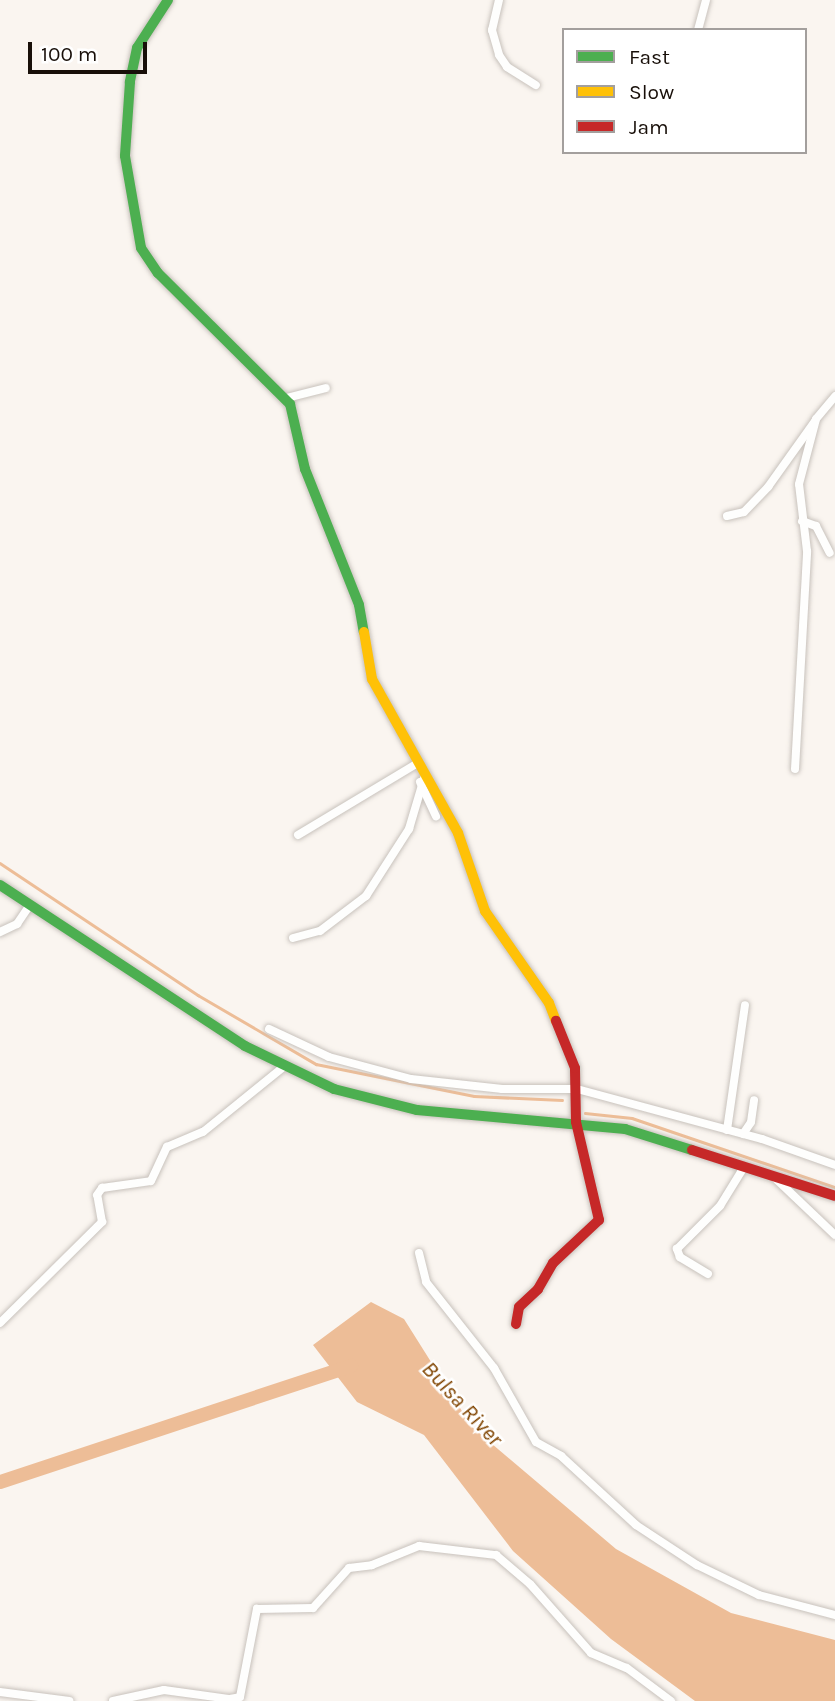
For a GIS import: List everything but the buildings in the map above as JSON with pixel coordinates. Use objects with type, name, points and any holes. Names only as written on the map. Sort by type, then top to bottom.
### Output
[{"type":"street","points":[[168,0],[136,48],[130,82],[125,156],[141,248],[158,273],[287,398],[315,498],[359,605],[372,679],[418,763],[436,817]]},
{"type":"street","points":[[499,0],[492,30],[499,55],[507,67],[536,85]]},
{"type":"street","points":[[699,28],[706,0]]},
{"type":"street","points":[[287,398],[326,388]]},
{"type":"street","points":[[727,516],[744,512],[768,486],[835,396]]},
{"type":"street","points":[[795,769],[807,566],[799,484],[817,419]]},
{"type":"street","points":[[802,521],[816,526],[830,553]]},
{"type":"street","points":[[298,835],[418,763]]},
{"type":"street","points":[[293,938],[320,931],[366,896],[410,829],[422,779]]},
{"type":"street","points":[[422,779],[458,833],[485,911],[549,1003],[571,1054],[577,1089],[576,1122],[599,1220],[552,1263],[538,1289],[519,1307],[516,1325]]},
{"type":"street","points":[[0,885],[282,1068],[334,1090],[409,1109],[576,1122],[646,1135],[835,1196]]},
{"type":"street","points":[[0,932],[17,924],[30,905]]},
{"type":"street","points":[[727,1130],[745,1005]]},
{"type":"street","points":[[269,1029],[329,1057],[430,1083],[577,1089],[743,1134],[835,1165]]},
{"type":"street","points":[[0,1323],[102,1222],[97,1195],[102,1188],[151,1181],[167,1147],[203,1132],[282,1068]]},
{"type":"street","points":[[743,1134],[751,1122],[754,1100]]},
{"type":"street","points":[[709,1274],[680,1257],[677,1249],[683,1239],[715,1212],[744,1167]]},
{"type":"street","points":[[774,1177],[835,1235]]},
{"type":"street","points":[[419,1253],[426,1282],[494,1368],[536,1442],[561,1456],[636,1525],[697,1565],[777,1601],[835,1615]]},
{"type":"street","points":[[113,1701],[164,1690],[201,1697],[240,1697],[257,1609],[313,1608],[344,1571],[419,1546],[496,1555],[518,1572],[591,1653],[626,1668],[671,1701]]},
{"type":"street","points":[[0,1692],[69,1701]]},
{"type":"shaded area","points":[[371,1302],[404,1319],[472,1427],[616,1549],[731,1613],[835,1640],[835,1701],[695,1701],[611,1639],[513,1551],[424,1435],[357,1402],[313,1345]]},
{"type":"waterway","points":[[0,863],[198,995],[316,1064],[474,1096],[562,1100]]},
{"type":"waterway","points":[[585,1113],[632,1118],[835,1187]]},
{"type":"waterway","name":"Bulsa River","points":[[0,1482],[351,1366]]},
{"type":"traffic: fast","points":[[168,0],[137,48],[130,82],[125,156],[141,248],[158,273],[290,404],[305,469],[359,605],[364,632]]},
{"type":"traffic: fast","points":[[0,885],[245,1046],[334,1089],[417,1110],[625,1129],[692,1150]]},
{"type":"traffic: slow","points":[[364,632],[372,679],[458,833],[485,911],[549,1003],[556,1021]]},
{"type":"traffic: jam","points":[[516,1324],[519,1307],[538,1289],[553,1263],[599,1220],[576,1122],[575,1068],[556,1021]]},
{"type":"traffic: jam","points":[[692,1150],[835,1196]]}]
